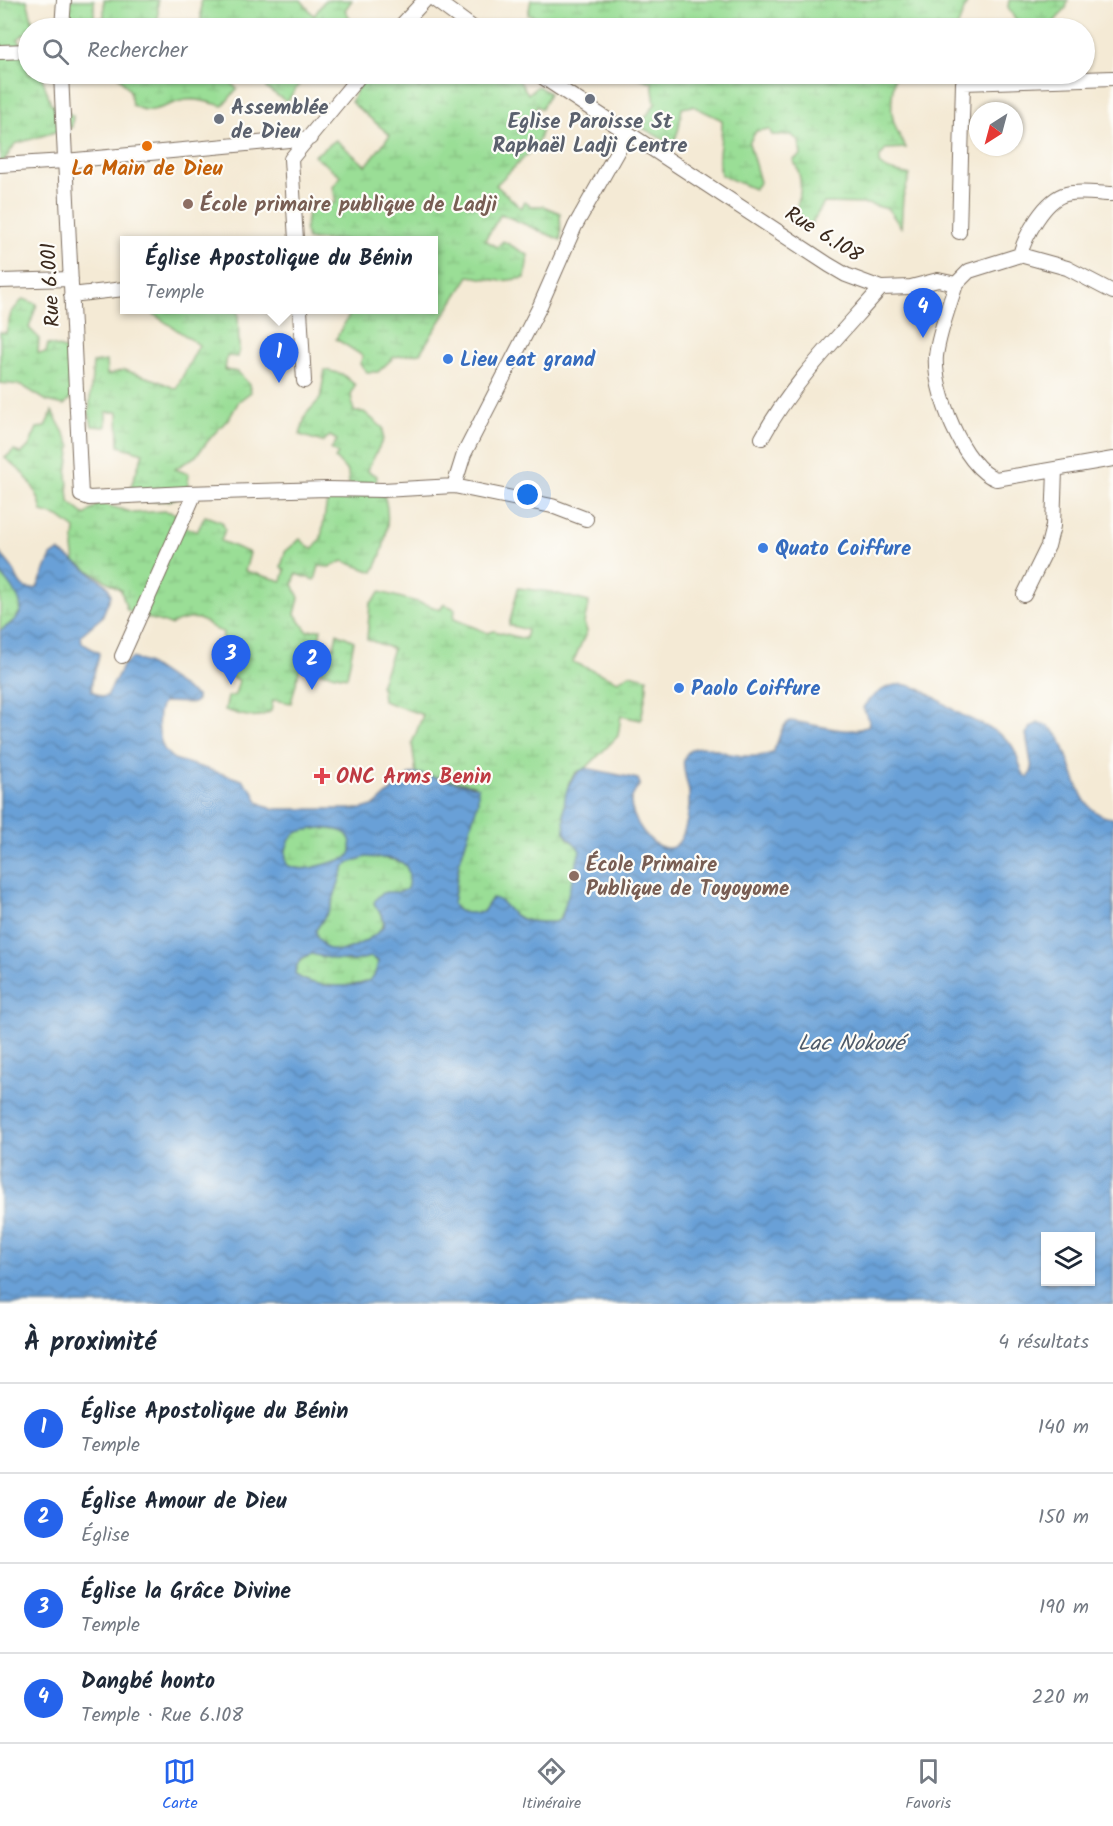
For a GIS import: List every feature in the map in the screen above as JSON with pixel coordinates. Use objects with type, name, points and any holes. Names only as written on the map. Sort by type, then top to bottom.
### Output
[{"type":"street","points":[[63,18],[64,0]]},
{"type":"street","points":[[408,18],[425,0]]},
{"type":"street","points":[[435,0],[459,18]]},
{"type":"street","points":[[0,52],[18,51]]},
{"type":"street","points":[[1095,79],[1113,78]]},
{"type":"street","name":"Rue 6.001","points":[[61,84],[81,495],[89,498],[195,493]]},
{"type":"street","points":[[296,236],[291,159],[353,84]]},
{"type":"street","name":"Rue 6.108","points":[[553,84],[846,275],[881,288],[911,287],[938,280],[956,284]]},
{"type":"street","points":[[959,232],[963,84]]},
{"type":"street","points":[[454,486],[464,454],[539,308],[575,226],[627,134]]},
{"type":"street","points":[[0,165],[310,138]]},
{"type":"street","points":[[1020,255],[1025,239],[1036,222],[1057,198],[1074,193],[1113,194]]},
{"type":"street","points":[[1113,292],[1067,268],[1020,255],[969,271],[956,284],[936,358],[939,382],[949,421],[979,470],[987,476],[996,479],[1113,459]]},
{"type":"street","points":[[0,281],[71,279]]},
{"type":"street","points":[[762,438],[770,422],[817,361],[881,288]]},
{"type":"street","points":[[71,295],[120,289]]},
{"type":"street","points":[[300,314],[304,381]]},
{"type":"street","points":[[1024,595],[1048,546],[1053,526],[1055,470]]},
{"type":"street","points":[[122,656],[195,493],[327,489],[383,490],[454,486],[544,504],[586,519]]},
{"type":"green space","points":[[0,0],[27,0],[32,18],[18,18],[18,84],[44,84],[51,104],[73,116],[72,127],[15,144],[0,165]]},
{"type":"green space","points":[[59,0],[94,0],[94,18],[61,18]]},
{"type":"green space","points":[[104,0],[158,0],[158,18],[104,18]]},
{"type":"green space","points":[[201,0],[301,0],[314,16],[325,0],[352,0],[345,10],[350,18],[201,18]]},
{"type":"green space","points":[[531,0],[968,0],[961,18],[539,18],[528,15]]},
{"type":"green space","points":[[1009,0],[1068,0],[1066,8],[1058,18],[1014,18],[1008,7]]},
{"type":"green space","points":[[125,84],[233,84],[237,89],[223,106],[191,100],[153,110],[139,109],[132,105],[130,91]]},
{"type":"green space","points":[[266,84],[299,84],[287,102],[266,88]]},
{"type":"green space","points":[[360,84],[412,84],[419,88],[422,84],[522,84],[528,94],[538,86],[549,93],[542,109],[537,106],[532,114],[544,123],[534,148],[496,185],[521,208],[525,202],[531,206],[543,206],[560,213],[561,240],[501,214],[485,240],[497,247],[503,241],[528,255],[525,278],[501,281],[469,276],[420,353],[394,357],[378,372],[367,372],[360,364],[363,356],[336,339],[350,314],[438,314],[438,236],[306,236],[309,205],[336,203],[333,187],[341,176],[314,156],[336,140],[366,166],[390,135],[351,102]]},
{"type":"green space","points":[[652,84],[894,84],[893,120],[906,148],[886,149],[880,157],[879,164],[890,170],[910,175],[903,197],[901,227],[888,209],[869,204],[824,203],[808,229],[791,222],[800,191],[799,176],[793,160],[801,155],[799,141],[791,135],[772,135],[769,129],[756,131],[749,143],[760,182],[754,189],[721,175],[719,155],[722,120],[693,106],[682,108],[679,128],[673,145],[639,126],[655,104]]},
{"type":"green space","points":[[23,299],[37,304],[29,328],[39,338],[38,353],[46,353],[48,344],[68,350],[76,393],[64,405],[47,401],[21,385],[0,383],[0,332],[6,333],[11,313]]},
{"type":"green space","points":[[153,314],[238,314],[238,357],[227,356],[225,370],[238,372],[249,384],[251,392],[239,401],[230,417],[196,456],[175,469],[189,474],[187,493],[169,501],[141,501],[130,489],[143,453],[119,446],[118,412],[106,412],[106,427],[92,426],[89,413],[93,363],[106,361],[107,375],[124,370],[176,389],[199,345]]},
{"type":"green space","points":[[325,370],[342,374],[355,385],[351,395],[354,412],[364,412],[383,428],[383,439],[367,471],[377,476],[376,482],[349,485],[348,472],[335,458],[338,454],[331,449],[337,440],[330,436],[322,442],[300,435],[306,414],[320,399]]},
{"type":"green space","points":[[52,411],[71,446],[67,473],[69,502],[85,515],[100,503],[134,513],[166,511],[188,517],[184,526],[197,532],[205,516],[222,522],[225,529],[221,541],[250,553],[245,571],[282,581],[285,570],[281,567],[285,552],[300,539],[312,550],[321,538],[328,495],[384,495],[387,514],[386,535],[373,572],[343,561],[329,567],[319,566],[315,580],[296,574],[293,584],[299,598],[295,614],[307,631],[321,629],[318,645],[334,648],[337,633],[354,641],[347,677],[300,668],[291,703],[273,700],[271,711],[259,716],[225,710],[228,697],[235,695],[239,680],[224,674],[227,657],[222,640],[223,632],[197,619],[186,619],[170,625],[127,610],[121,590],[75,562],[73,548],[75,529],[59,517],[42,512],[34,488],[5,458],[14,450],[21,454],[29,446],[37,428],[45,427]]},
{"type":"green space","points":[[0,572],[18,596],[20,609],[11,623],[0,631]]},
{"type":"green space","points":[[518,588],[551,592],[589,602],[584,623],[587,631],[573,662],[618,681],[630,674],[647,678],[641,720],[621,716],[618,736],[586,768],[576,772],[569,782],[565,800],[565,833],[580,851],[569,898],[556,922],[525,920],[512,914],[501,902],[492,898],[483,912],[465,913],[455,908],[453,904],[459,864],[478,802],[474,785],[416,773],[412,743],[423,715],[383,701],[380,686],[393,649],[367,639],[370,604],[380,592],[440,610],[444,604],[455,609],[454,619],[488,633],[494,631],[525,639],[527,630],[509,625]]},
{"type":"green space","points":[[321,828],[340,831],[349,836],[352,847],[350,855],[317,867],[301,869],[287,865],[288,843],[294,834],[303,830]]},
{"type":"green space","points":[[366,857],[392,859],[405,865],[409,878],[407,889],[385,892],[378,897],[374,903],[382,916],[383,924],[373,936],[342,951],[326,948],[317,937],[316,930],[330,909],[344,867]]},
{"type":"green space","points":[[311,954],[354,961],[371,957],[378,962],[377,969],[371,979],[355,985],[332,986],[309,982],[295,973],[298,962]]},
{"type":"water","name":"Lac Nokoué","points":[[58,551],[104,583],[111,595],[102,617],[81,635],[82,643],[99,653],[91,686],[92,691],[102,697],[107,696],[123,665],[132,658],[147,663],[196,696],[197,700],[193,703],[164,702],[161,706],[158,718],[160,738],[168,754],[174,759],[242,780],[253,791],[258,802],[272,809],[362,809],[375,805],[410,774],[416,773],[478,787],[478,802],[459,864],[453,904],[455,908],[465,913],[483,912],[492,898],[503,903],[513,914],[525,920],[556,922],[562,916],[580,851],[565,833],[565,796],[572,779],[586,768],[638,779],[640,784],[631,801],[634,815],[642,830],[654,843],[668,848],[679,842],[686,826],[689,793],[684,762],[689,752],[695,748],[704,747],[741,756],[772,753],[783,727],[790,721],[841,730],[860,729],[868,726],[869,721],[863,708],[866,703],[890,686],[901,684],[922,690],[962,715],[1000,734],[1013,747],[1025,776],[1029,777],[1032,769],[1026,734],[1038,723],[1051,728],[1060,739],[1086,802],[1097,813],[1113,818],[1113,1304],[0,1304],[0,631],[15,620],[21,610],[18,598],[0,572],[0,553],[24,587],[37,588],[51,556]],"holes":[[[321,828],[340,831],[348,835],[351,850],[347,858],[301,869],[287,865],[288,843],[294,834],[303,830]],[[366,857],[392,859],[404,864],[409,878],[407,889],[385,892],[378,897],[374,903],[384,924],[377,933],[345,950],[336,951],[326,948],[317,937],[316,930],[330,909],[344,867]],[[311,954],[354,961],[371,957],[378,961],[375,973],[364,983],[332,986],[309,982],[295,973],[300,961]]]},
{"type":"place","name":"Eglise Paroisse St Raphaël Ladji Centre","points":[[590,99]]},
{"type":"place","name":"Assemblée de Dieu","points":[[219,119]]},
{"type":"place","name":"La Main de Dieu","points":[[147,146]]},
{"type":"place","name":"École primaire publique de Ladji","points":[[188,204]]},
{"type":"place","name":"Dangbé honto","points":[[923,338]]},
{"type":"place","name":"Lieu eat grand","points":[[448,359]]},
{"type":"place","name":"Église Apostolique du Bénin","points":[[279,383]]},
{"type":"place","name":"Quato Coiffure","points":[[763,548]]},
{"type":"place","name":"Église la Grâce Divine","points":[[231,685]]},
{"type":"place","name":"Paolo Coiffure","points":[[679,688]]},
{"type":"place","name":"Église Amour de Dieu","points":[[312,690]]},
{"type":"place","name":"ONC Arms Benin","points":[[322,776]]},
{"type":"place","name":"École Primaire Publique de Toyoyome","points":[[574,876]]}]
